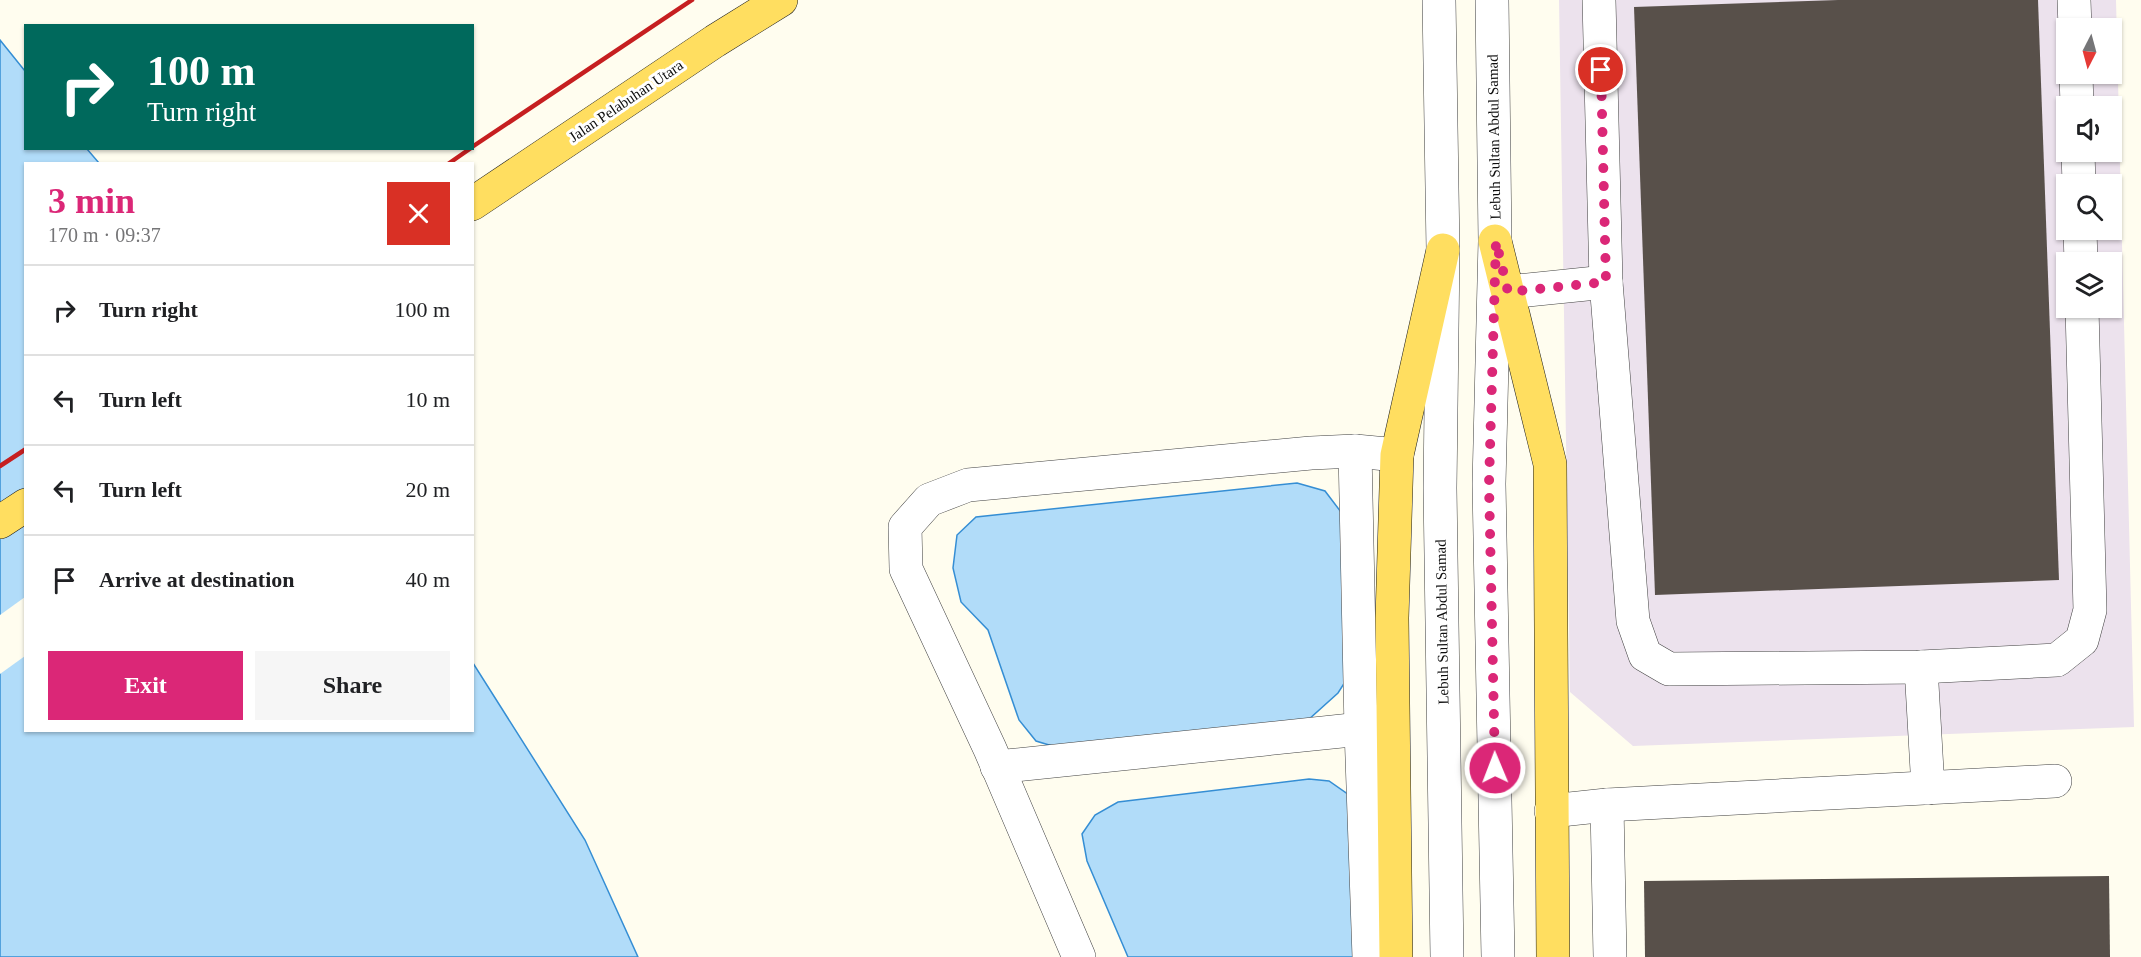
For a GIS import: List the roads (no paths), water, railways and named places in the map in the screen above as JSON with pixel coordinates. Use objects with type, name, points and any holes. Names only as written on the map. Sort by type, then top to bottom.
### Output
[{"type":"main road","name":"Jalan Pelabuhan Utara","points":[[474,203],[715,41],[781,0]]},
{"type":"main road","points":[[1496,241],[1550,464],[1552,957]]},
{"type":"main road","points":[[1396,957],[1392,618],[1397,455],[1443,250]]},
{"type":"main road","points":[[0,522],[24,506]]},
{"type":"street","name":"Lebuh Sultan Abdul Samad","points":[[1439,0],[1443,250],[1440,488],[1447,957]]},
{"type":"street","name":"Lebuh Sultan Abdul Samad","points":[[1492,0],[1496,241],[1489,484],[1498,957]]},
{"type":"street","points":[[1599,0],[1606,282],[1633,621],[1645,655],[1669,669],[1921,667],[2057,660],[2082,640],[2090,609],[2082,318]]},
{"type":"street","points":[[2074,0],[2075,18]]},
{"type":"street","points":[[1508,292],[1606,282]]},
{"type":"street","points":[[1079,957],[997,767],[906,569],[905,527],[929,500],[969,485],[1355,451],[1397,455]]},
{"type":"street","points":[[1355,451],[1369,957]]},
{"type":"street","points":[[1921,667],[1928,788]]},
{"type":"street","points":[[997,767],[1361,729]]},
{"type":"street","points":[[1551,811],[1607,805],[2055,781]]},
{"type":"street","points":[[1607,805],[1610,957]]},
{"type":"water","points":[[0,40],[24,70],[24,150],[88,150],[98,162],[24,162],[24,732],[474,732],[474,665],[585,840],[638,957],[0,957]]},
{"type":"water","points":[[1297,483],[1325,491],[1344,516],[1352,671],[1338,693],[1308,720],[1062,749],[1036,741],[1019,720],[988,630],[961,602],[953,568],[957,535],[976,517]]},
{"type":"water","points":[[1309,779],[1329,781],[1349,795],[1361,957],[1128,957],[1087,861],[1082,834],[1095,815],[1118,802]]},
{"type":"railway","points":[[474,146],[692,0]]},
{"type":"railway","points":[[451,162],[468,150]]},
{"type":"railway","points":[[0,466],[24,450]]}]
